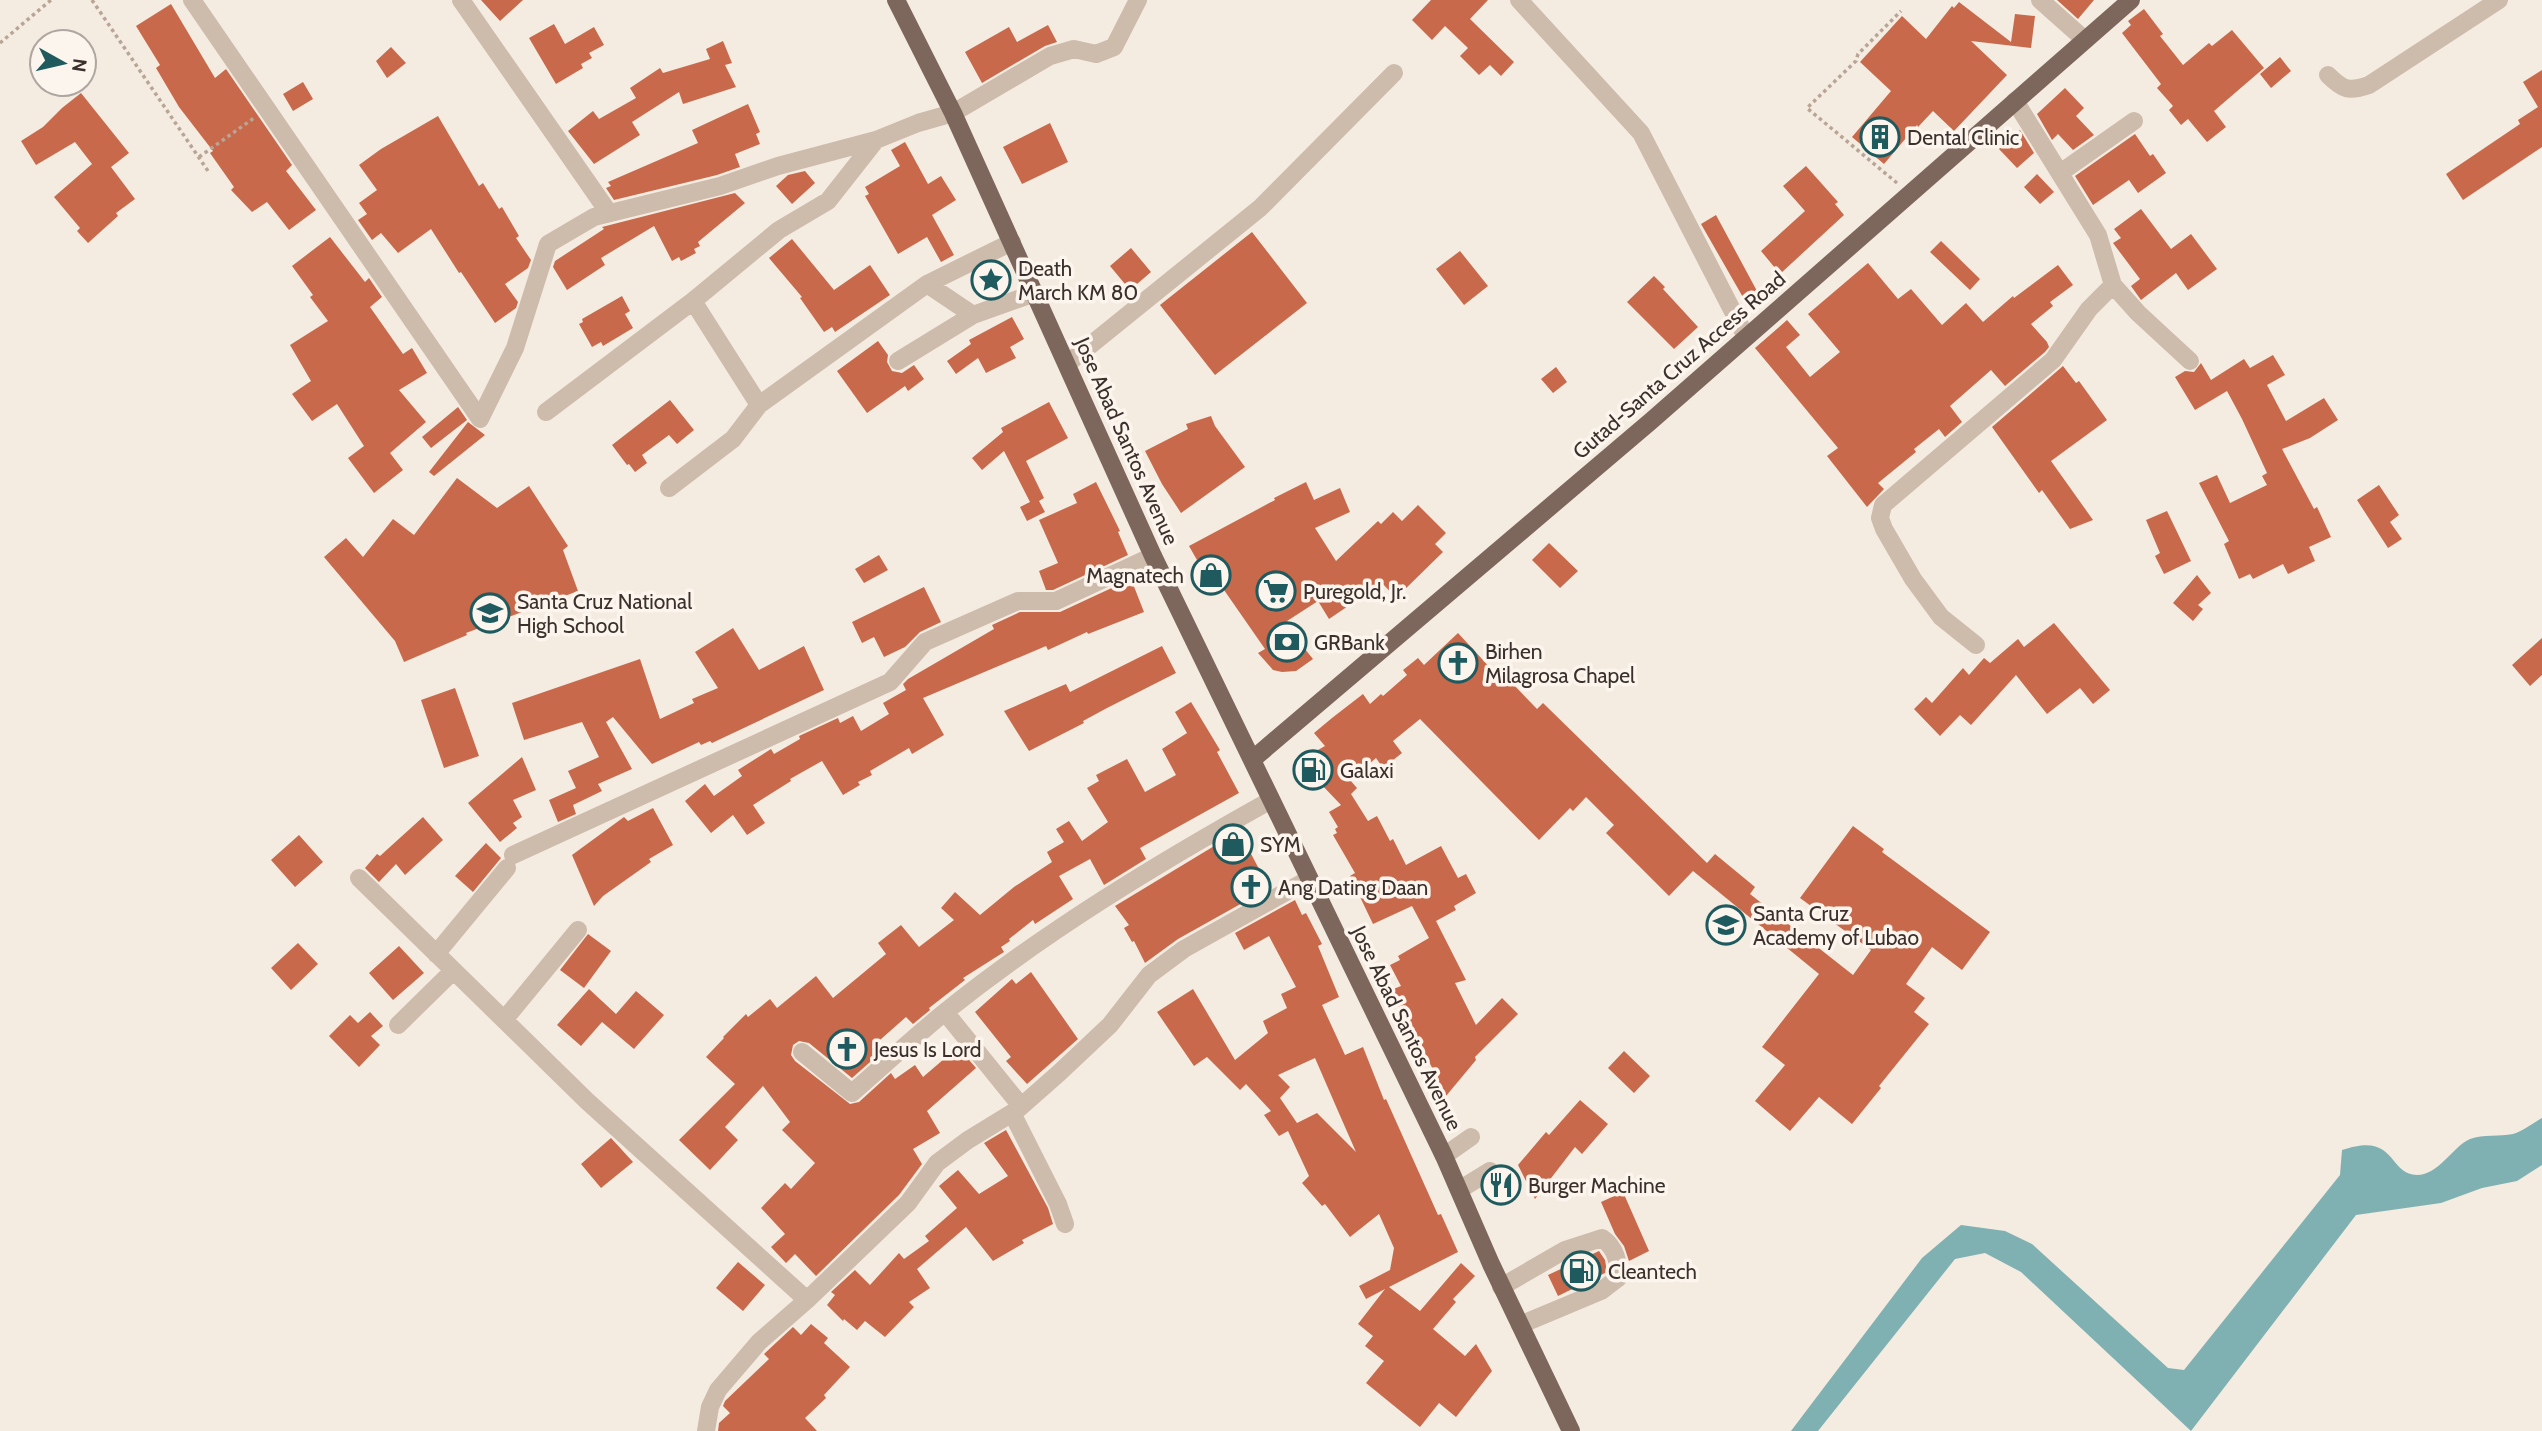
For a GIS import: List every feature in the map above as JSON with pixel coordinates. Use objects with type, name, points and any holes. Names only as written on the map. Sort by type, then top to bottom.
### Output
[{"type":"main road","name":"Jose Abad Santos Avenue","points":[[896,0],[953,113],[1153,556],[1444,1156],[1501,1287],[1571,1431]]},
{"type":"main road","name":"Gutad-Santa Cruz Access Road","points":[[1253,759],[1651,421],[2131,0]]},
{"type":"street","points":[[192,0],[480,419],[515,348],[548,244],[594,217],[720,186],[778,166],[876,140],[918,123],[953,113],[1050,56],[1074,49],[1096,54],[1114,47],[1138,0]]},
{"type":"street","points":[[461,0],[609,213]]},
{"type":"street","points":[[1519,0],[1641,133],[1746,337]]},
{"type":"street","points":[[2040,0],[2085,40]]},
{"type":"street","points":[[2328,75],[2340,88],[2355,90],[2369,85],[2499,0]]},
{"type":"street","points":[[1067,365],[1260,208],[1394,73]]},
{"type":"street","points":[[2015,101],[2098,236],[2113,285],[2138,313],[2190,361]]},
{"type":"street","points":[[2060,173],[2134,121]]},
{"type":"street","points":[[546,412],[693,301],[779,230],[828,201],[876,140]]},
{"type":"street","points":[[668,488],[733,439],[759,405],[927,285],[1012,243]]},
{"type":"street","points":[[927,285],[973,314]]},
{"type":"street","points":[[1976,645],[1941,617],[1913,579],[1884,529],[1880,518],[1883,505],[2053,360],[2089,309],[2113,285]]},
{"type":"street","points":[[898,361],[973,314],[1035,293]]},
{"type":"street","points":[[693,301],[759,405]]},
{"type":"street","points":[[436,954],[510,862],[890,682],[925,642],[1018,601],[1056,601],[1153,556]]},
{"type":"street","points":[[802,1052],[852,1093],[944,1012],[1021,956],[1132,881],[1271,800]]},
{"type":"street","points":[[359,878],[587,1101],[807,1300]]},
{"type":"street","points":[[706,1431],[710,1407],[718,1390],[760,1342],[908,1203],[937,1163],[1017,1110],[1110,1025],[1149,975],[1184,949],[1309,879]]},
{"type":"street","points":[[504,1020],[578,930]]},
{"type":"street","points":[[398,1025],[453,971]]},
{"type":"street","points":[[944,1012],[1017,1110],[1065,1224]]},
{"type":"street","points":[[1444,1156],[1471,1137]]},
{"type":"street","points":[[1459,1190],[1490,1171]]},
{"type":"street","points":[[1501,1287],[1565,1250],[1602,1238],[1610,1244],[1619,1267],[1618,1278],[1601,1291],[1520,1325]]},
{"type":"path","points":[[0,43],[51,0]]},
{"type":"path","points":[[92,0],[208,171]]},
{"type":"path","points":[[1900,11],[1858,54],[1856,61],[1807,108],[1910,194]]},
{"type":"path","points":[[199,157],[267,108]]},
{"type":"water","points":[[2542,1118],[2542,1165],[2517,1181],[2482,1188],[2441,1203],[2356,1215],[2191,1431],[2021,1272],[1985,1253],[1955,1259],[1818,1431],[1791,1431],[1922,1258],[1961,1225],[2005,1231],[2032,1244],[2168,1368],[2184,1370],[2340,1175],[2342,1150],[2373,1146],[2382,1149],[2407,1173],[2425,1174],[2439,1166],[2470,1139],[2513,1134]]},
{"type":"building","points":[[481,0],[523,0],[500,21]]},
{"type":"building","points":[[1431,0],[1488,0],[1470,19],[1514,62],[1501,76],[1490,65],[1479,75],[1460,56],[1468,48],[1445,26],[1432,40],[1412,20]]},
{"type":"building","points":[[2057,0],[2094,0],[2078,19]]},
{"type":"building","points":[[1959,2],[2011,42],[2015,14],[2035,16],[2031,48],[1971,41],[2007,75],[1954,131],[1933,111],[1918,127],[1917,125],[1884,164],[1852,137],[1891,91],[1860,62],[1902,16],[1926,39],[1952,6],[1954,8]]},
{"type":"building","points":[[171,4],[215,78],[226,69],[292,165],[286,171],[316,210],[289,230],[267,202],[252,212],[231,190],[234,187],[210,153],[213,151],[179,107],[156,68],[160,65],[136,26]]},
{"type":"building","points":[[2144,9],[2163,34],[2160,36],[2183,65],[2209,43],[2212,46],[2232,30],[2264,68],[2214,111],[2226,127],[2207,142],[2188,119],[2181,125],[2169,110],[2173,106],[2157,88],[2161,84],[2122,33],[2131,25],[2128,21]]},
{"type":"building","points":[[554,24],[565,44],[594,27],[604,45],[589,53],[592,58],[581,64],[583,68],[556,84],[529,38]]},
{"type":"building","points":[[1048,25],[1057,42],[1045,46],[982,83],[965,52],[1009,27],[1017,42]]},
{"type":"building","points":[[723,41],[732,63],[725,65],[736,87],[683,104],[679,92],[632,122],[640,135],[594,164],[568,131],[593,111],[599,119],[636,98],[630,88],[660,68],[663,73],[710,59],[706,49]]},
{"type":"building","points":[[391,47],[406,63],[387,78],[376,61]]},
{"type":"building","points":[[2280,57],[2291,71],[2271,88],[2260,74]]},
{"type":"building","points":[[2542,70],[2542,147],[2463,200],[2446,174],[2520,124],[2518,120],[2538,107],[2523,82]]},
{"type":"building","points":[[303,82],[313,99],[293,111],[283,94]]},
{"type":"building","points":[[2065,88],[2084,108],[2076,116],[2094,135],[2073,150],[2058,134],[2052,140],[2037,114]]},
{"type":"building","points":[[75,98],[85,98],[129,153],[111,167],[135,199],[116,213],[118,216],[88,243],[77,231],[80,228],[54,197],[92,164],[75,142],[36,165],[21,141],[43,127]]},
{"type":"building","points":[[748,104],[760,132],[756,134],[760,144],[735,154],[740,167],[614,200],[606,188],[611,186],[608,182],[698,143],[692,130]]},
{"type":"building","points":[[438,116],[479,186],[483,183],[499,209],[502,207],[519,236],[516,238],[531,260],[528,268],[505,284],[518,302],[516,308],[495,323],[431,229],[398,253],[381,233],[372,240],[358,220],[367,214],[359,203],[377,190],[359,165]]},
{"type":"building","points":[[1050,123],[1068,162],[1022,184],[1003,147]]},
{"type":"building","points":[[2020,130],[2034,153],[2017,168],[1999,149]]},
{"type":"building","points":[[2135,134],[2166,173],[2138,193],[2129,180],[2093,205],[2075,176]]},
{"type":"building","points":[[905,142],[928,184],[941,176],[956,200],[932,215],[954,255],[941,262],[927,237],[898,254],[865,196],[869,194],[865,187],[900,166],[891,150]]},
{"type":"building","points":[[1806,166],[1838,202],[1835,204],[1844,215],[1780,274],[1761,251],[1805,211],[1783,186]]},
{"type":"building","points":[[805,171],[815,183],[792,204],[776,186],[788,175]]},
{"type":"building","points":[[2037,174],[2054,192],[2040,204],[2024,187]]},
{"type":"building","points":[[735,193],[745,203],[698,242],[700,246],[694,249],[696,253],[681,261],[679,257],[672,261],[654,226],[601,258],[605,265],[567,290],[553,267],[555,261],[604,229],[602,227]]},
{"type":"building","points":[[2141,209],[2171,249],[2191,234],[2217,269],[2188,290],[2176,273],[2141,300],[2131,286],[2140,279],[2113,243],[2121,238],[2114,229]]},
{"type":"building","points":[[1716,215],[1757,291],[1744,299],[1701,224]]},
{"type":"building","points":[[1252,232],[1307,303],[1215,375],[1160,305]]},
{"type":"building","points":[[330,237],[365,282],[369,278],[382,297],[370,307],[403,354],[412,348],[427,373],[399,390],[426,422],[390,453],[403,470],[374,493],[348,458],[364,446],[337,404],[312,421],[292,394],[311,381],[290,345],[328,321],[292,266]]},
{"type":"building","points":[[792,239],[834,290],[870,265],[890,295],[835,332],[832,327],[824,332],[800,298],[802,297],[769,258]]},
{"type":"building","points":[[1941,241],[1980,279],[1970,290],[1930,252]]},
{"type":"building","points":[[1131,248],[1151,272],[1130,290],[1110,266]]},
{"type":"building","points":[[1460,251],[1488,286],[1464,305],[1436,269]]},
{"type":"building","points":[[1868,263],[1898,299],[1911,289],[1942,325],[1966,303],[1983,322],[2013,296],[2014,298],[2058,265],[2073,285],[2050,302],[2053,306],[2031,324],[2047,342],[2049,347],[2045,352],[2005,386],[1991,370],[1950,406],[1962,422],[1945,437],[1939,429],[1914,449],[1916,452],[1878,483],[1884,489],[1867,507],[1827,456],[1838,448],[1755,348],[1787,320],[1800,335],[1786,347],[1810,377],[1840,352],[1808,314]]},
{"type":"building","points":[[1654,276],[1698,327],[1674,349],[1627,302]]},
{"type":"building","points":[[622,296],[630,311],[625,314],[633,328],[603,346],[601,342],[592,347],[579,324],[583,322],[582,319]]},
{"type":"building","points":[[1012,317],[1024,339],[1010,347],[1016,358],[986,373],[978,358],[956,374],[947,361],[971,344],[969,340]]},
{"type":"building","points":[[878,341],[888,355],[887,362],[892,371],[902,373],[914,365],[924,379],[908,391],[905,386],[867,413],[837,371]]},
{"type":"building","points":[[2273,355],[2285,375],[2267,385],[2286,421],[2324,398],[2338,420],[2310,438],[2282,449],[2314,509],[2317,507],[2331,537],[2309,547],[2315,561],[2288,574],[2283,564],[2253,579],[2250,574],[2239,579],[2224,544],[2229,541],[2199,483],[2217,475],[2230,503],[2267,485],[2262,476],[2267,473],[2227,391],[2195,410],[2175,377],[2185,371],[2194,372],[2201,363],[2211,380],[2244,359],[2250,368]]},
{"type":"building","points":[[2063,366],[2076,383],[2079,381],[2107,420],[2051,461],[2093,520],[2070,529],[2042,490],[2039,493],[1992,427]]},
{"type":"building","points":[[1556,367],[1567,382],[1553,393],[1541,379]]},
{"type":"building","points":[[670,400],[694,430],[677,444],[669,435],[642,455],[647,463],[635,472],[612,445]]},
{"type":"building","points":[[1049,402],[1068,438],[1026,461],[1044,498],[1039,501],[1045,512],[1027,521],[1020,507],[1030,502],[1004,451],[982,470],[972,458],[1003,432],[1001,428]]},
{"type":"building","points":[[458,407],[467,420],[431,448],[422,437]]},
{"type":"building","points":[[1211,416],[1215,426],[1245,467],[1181,513],[1145,451],[1188,429],[1186,424]]},
{"type":"building","points":[[468,422],[485,435],[434,476],[429,472]]},
{"type":"building","points":[[457,478],[497,508],[529,486],[568,546],[563,550],[578,591],[466,633],[467,635],[404,662],[395,641],[324,557],[346,538],[363,557],[393,519],[414,535]]},
{"type":"building","points":[[1096,482],[1120,531],[1118,532],[1128,555],[1053,590],[1046,590],[1039,571],[1058,563],[1039,520],[1077,503],[1073,494]]},
{"type":"building","points":[[1306,482],[1314,500],[1340,488],[1350,512],[1315,528],[1336,561],[1378,521],[1381,524],[1393,512],[1402,521],[1418,505],[1446,533],[1435,544],[1443,552],[1396,598],[1382,583],[1329,619],[1318,601],[1284,623],[1313,659],[1296,671],[1282,672],[1273,670],[1258,653],[1265,649],[1215,577],[1211,580],[1200,558],[1197,560],[1189,546]]},
{"type":"building","points":[[2379,485],[2399,515],[2390,522],[2402,539],[2388,548],[2357,500]]},
{"type":"building","points":[[2167,511],[2191,561],[2164,574],[2155,556],[2160,553],[2146,520]]},
{"type":"building","points":[[1549,543],[1578,571],[1560,588],[1532,560]]},
{"type":"building","points":[[879,555],[888,570],[864,583],[855,569]]},
{"type":"building","points":[[2197,575],[2211,593],[2198,605],[2203,609],[2193,621],[2173,603]]},
{"type":"building","points":[[1131,579],[1144,612],[1088,634],[1087,632],[1048,650],[1046,646],[923,698],[944,735],[912,754],[909,748],[870,771],[872,775],[858,782],[860,785],[843,795],[822,761],[753,805],[765,823],[747,835],[733,815],[711,833],[685,801],[705,784],[714,796],[742,776],[738,770],[771,749],[774,754],[800,739],[799,736],[838,718],[840,723],[853,716],[861,731],[889,714],[883,703],[906,690],[903,684],[908,679],[994,629],[992,625],[1020,612],[1060,612]]},
{"type":"building","points":[[924,587],[941,622],[920,632],[905,647],[884,657],[874,637],[862,643],[852,622]]},
{"type":"building","points":[[2054,623],[2110,690],[2093,704],[2080,688],[2047,714],[2016,675],[1971,725],[1960,715],[1940,736],[1914,709],[1926,697],[1932,703],[1963,668],[1969,675],[1984,658],[1990,663],[2018,639],[2024,647]]},
{"type":"building","points":[[733,628],[759,670],[804,646],[824,690],[712,743],[710,741],[701,745],[699,742],[652,764],[613,717],[606,722],[632,769],[598,784],[602,791],[573,805],[576,814],[558,822],[549,800],[576,788],[568,771],[599,757],[582,722],[524,740],[512,703],[640,659],[660,719],[694,703],[692,699],[718,688],[695,652]]},
{"type":"building","points":[[1458,633],[1506,685],[1510,681],[1537,709],[1543,703],[1707,863],[1715,854],[1755,887],[1750,894],[1853,975],[1871,950],[1800,898],[1853,826],[1884,849],[1882,852],[1990,932],[1962,970],[1932,947],[1906,984],[1925,998],[1914,1012],[1929,1024],[1852,1124],[1819,1097],[1790,1131],[1755,1101],[1785,1065],[1762,1047],[1819,974],[1693,871],[1669,896],[1606,833],[1614,825],[1586,797],[1573,811],[1570,808],[1539,840],[1420,719],[1393,741],[1402,753],[1383,768],[1376,758],[1350,780],[1357,788],[1351,794],[1368,821],[1377,816],[1406,865],[1441,846],[1458,878],[1466,874],[1476,893],[1454,906],[1456,910],[1436,921],[1466,980],[1455,983],[1476,1025],[1502,998],[1518,1014],[1475,1057],[1476,1060],[1446,1096],[1391,990],[1401,986],[1390,965],[1400,960],[1398,956],[1429,938],[1412,906],[1373,924],[1350,876],[1355,873],[1333,835],[1337,833],[1335,829],[1338,827],[1329,812],[1341,805],[1320,783],[1312,788],[1297,762],[1325,746],[1314,733],[1332,718],[1363,694],[1370,704],[1381,694],[1383,696],[1407,675],[1403,670],[1418,658],[1424,665]]},
{"type":"building","points":[[2542,638],[2542,675],[2530,686],[2512,665]]},
{"type":"building","points":[[1162,646],[1176,673],[1029,751],[1004,711],[1066,684],[1070,692]]},
{"type":"building","points":[[455,688],[479,756],[444,768],[421,700]]},
{"type":"building","points":[[1191,702],[1220,750],[1217,752],[1239,793],[1140,848],[1146,859],[1104,885],[1090,859],[1059,876],[1073,899],[1035,924],[1033,920],[1001,947],[1004,952],[963,978],[965,980],[913,1024],[906,1017],[872,1047],[878,1055],[852,1078],[809,1043],[799,1041],[793,1045],[791,1055],[795,1061],[850,1104],[859,1102],[891,1073],[895,1079],[915,1065],[923,1077],[951,1053],[958,1060],[964,1054],[976,1068],[927,1111],[940,1133],[913,1149],[922,1164],[899,1195],[816,1276],[795,1254],[786,1263],[771,1247],[785,1234],[761,1208],[785,1183],[791,1189],[815,1163],[782,1130],[790,1122],[763,1086],[725,1127],[738,1140],[710,1170],[679,1140],[735,1084],[706,1057],[746,1014],[748,1017],[770,999],[777,1008],[816,976],[833,998],[886,954],[878,943],[901,925],[919,947],[954,920],[941,908],[955,892],[980,915],[1014,887],[1052,862],[1047,852],[1064,842],[1056,829],[1069,821],[1082,841],[1108,822],[1087,788],[1099,781],[1096,775],[1127,759],[1145,792],[1176,775],[1162,749],[1187,733],[1175,712]]},
{"type":"building","points":[[522,757],[536,790],[513,800],[522,817],[513,823],[517,828],[500,842],[468,803]]},
{"type":"building","points":[[653,808],[673,845],[649,859],[651,862],[603,896],[594,906],[572,855],[624,817],[628,821]]},
{"type":"building","points":[[423,817],[443,840],[405,875],[396,864],[379,882],[365,868],[377,854],[380,856]]},
{"type":"building","points":[[1239,831],[1269,888],[1178,939],[1145,963],[1124,928],[1129,925],[1115,906]]},
{"type":"building","points":[[299,835],[323,862],[295,887],[271,860]]},
{"type":"building","points":[[486,843],[501,858],[473,892],[455,876]]},
{"type":"building","points":[[1295,900],[1302,915],[1306,913],[1322,944],[1318,946],[1339,997],[1322,1005],[1345,1055],[1363,1047],[1384,1100],[1386,1099],[1438,1215],[1441,1214],[1458,1252],[1389,1287],[1420,1311],[1461,1263],[1475,1276],[1453,1299],[1456,1302],[1433,1329],[1465,1356],[1476,1344],[1492,1371],[1456,1417],[1439,1403],[1420,1427],[1366,1383],[1384,1361],[1365,1346],[1373,1336],[1358,1324],[1385,1289],[1366,1299],[1359,1286],[1390,1270],[1394,1248],[1379,1214],[1350,1237],[1325,1204],[1322,1206],[1302,1183],[1309,1176],[1288,1131],[1279,1136],[1264,1115],[1271,1111],[1246,1084],[1240,1090],[1207,1057],[1194,1066],[1157,1012],[1193,989],[1235,1060],[1268,1033],[1263,1021],[1287,1008],[1281,994],[1296,987],[1269,936],[1244,950],[1235,933]],"holes":[[[1315,1058],[1356,1152],[1317,1113],[1297,1123],[1280,1098],[1290,1087],[1278,1075]]]},
{"type":"building","points":[[588,934],[611,951],[584,988],[560,970]]},
{"type":"building","points":[[298,943],[318,964],[291,990],[271,968]]},
{"type":"building","points":[[399,946],[424,973],[393,1000],[369,973]]},
{"type":"building","points":[[1031,972],[1078,1039],[1027,1084],[1006,1061],[1011,1057],[975,1012],[1012,979],[1016,984]]},
{"type":"building","points":[[589,989],[616,1014],[636,991],[664,1015],[634,1049],[602,1022],[581,1046],[557,1025]]},
{"type":"building","points":[[370,1012],[383,1026],[371,1036],[380,1045],[359,1067],[329,1036],[350,1015],[358,1023]]},
{"type":"building","points":[[1624,1051],[1650,1076],[1634,1093],[1608,1068]]},
{"type":"building","points":[[1580,1100],[1608,1124],[1582,1154],[1575,1147],[1535,1199],[1518,1165],[1546,1132],[1549,1135]]},
{"type":"building","points":[[1006,1130],[1048,1208],[1053,1224],[1022,1240],[1024,1243],[993,1261],[966,1227],[917,1269],[930,1288],[909,1302],[914,1307],[885,1337],[865,1321],[857,1330],[844,1319],[843,1321],[827,1305],[835,1295],[831,1292],[855,1270],[870,1285],[899,1253],[904,1259],[929,1241],[925,1236],[957,1208],[939,1186],[958,1170],[979,1194],[1008,1176],[984,1143]]},
{"type":"building","points":[[611,1138],[633,1162],[601,1188],[581,1164]]},
{"type":"building","points":[[1623,1192],[1649,1251],[1629,1261],[1601,1202]]},
{"type":"building","name":"Cleantech","points":[[1599,1251],[1605,1260],[1607,1272],[1558,1296],[1548,1275]]},
{"type":"building","points":[[738,1262],[765,1285],[743,1311],[716,1288]]},
{"type":"building","points":[[811,1324],[828,1338],[824,1343],[850,1367],[824,1395],[826,1398],[805,1418],[817,1431],[718,1431],[719,1423],[730,1413],[723,1406],[725,1401],[769,1359],[764,1354],[793,1327],[801,1335]]},
{"type":"place","name":"Dental Clinic","points":[[1880,137]]},
{"type":"place","name":"Death March KM 80","points":[[991,280]]},
{"type":"place","name":"Magnatech","points":[[1211,575]]},
{"type":"place","name":"Puregold, Jr.","points":[[1276,591]]},
{"type":"place","name":"Santa Cruz National High School","points":[[490,613]]},
{"type":"place","name":"GRBank","points":[[1287,642]]},
{"type":"place","name":"Birhen Milagrosa Chapel","points":[[1458,663]]},
{"type":"place","name":"Galaxi","points":[[1313,770]]},
{"type":"place","name":"SYM","points":[[1233,844]]},
{"type":"place","name":"Ang Dating Daan","points":[[1251,887]]},
{"type":"place","name":"Santa Cruz Academy of Lubao","points":[[1726,925]]},
{"type":"place","name":"Jesus Is Lord","points":[[847,1049]]},
{"type":"place","name":"Burger Machine","points":[[1501,1185]]},
{"type":"place","name":"Cleantech","points":[[1581,1271]]}]
